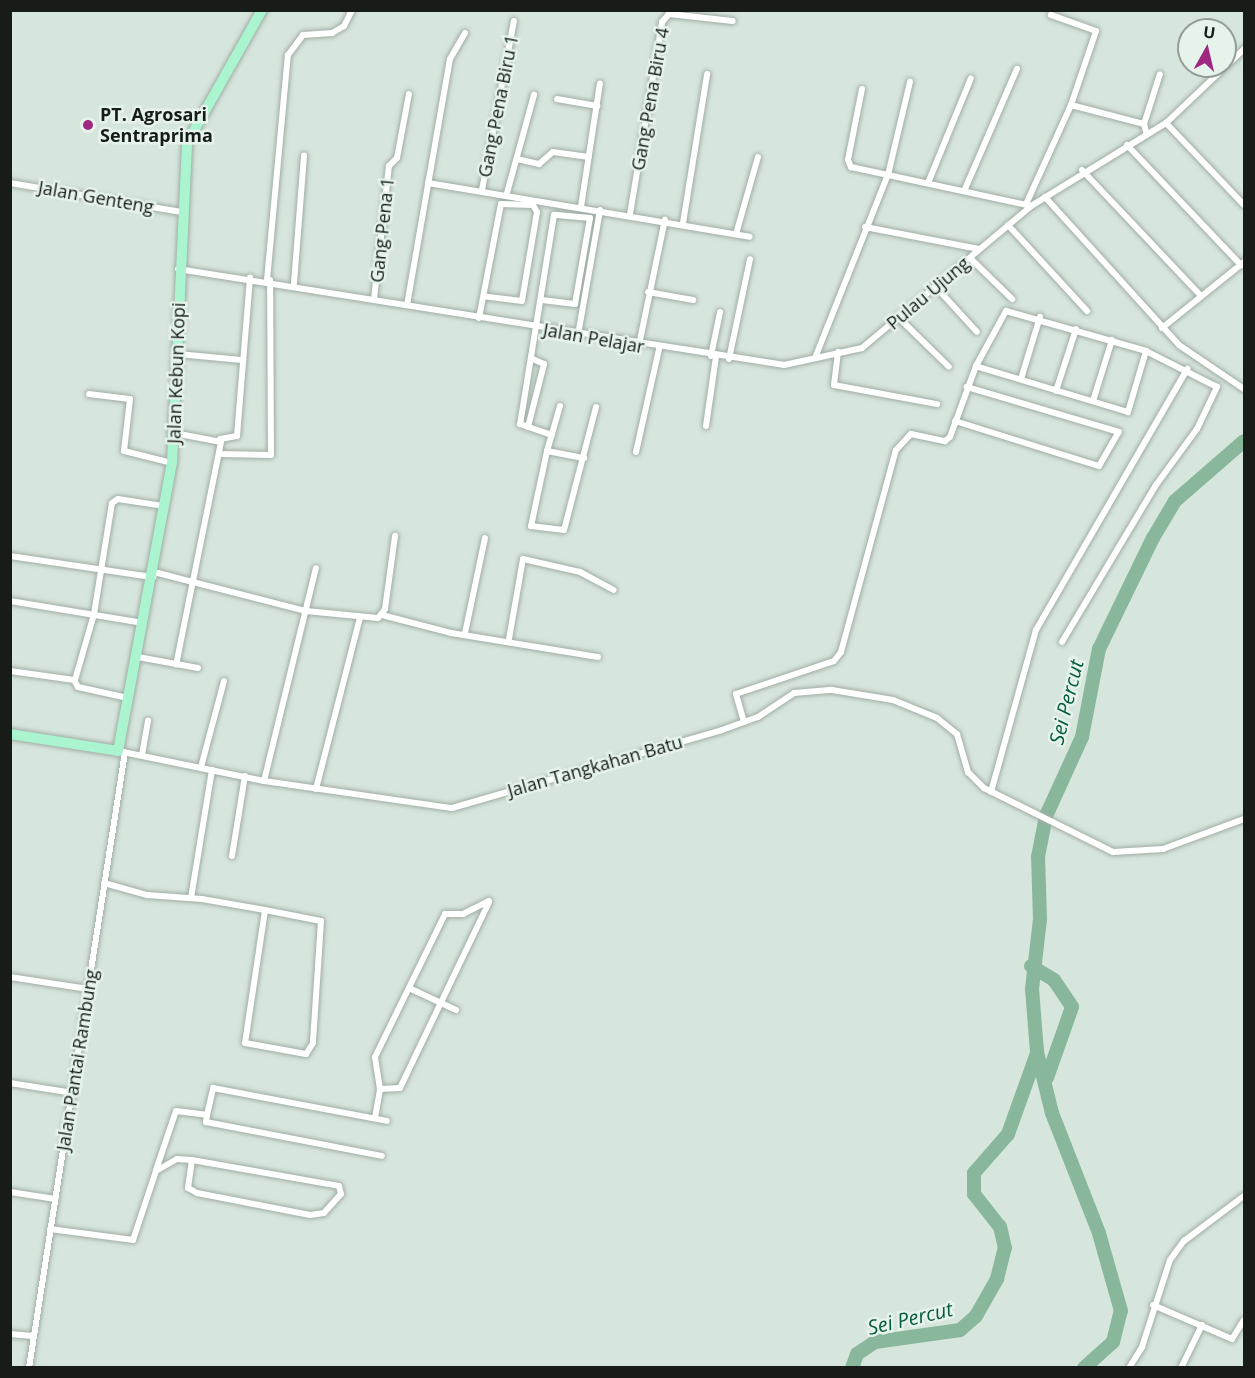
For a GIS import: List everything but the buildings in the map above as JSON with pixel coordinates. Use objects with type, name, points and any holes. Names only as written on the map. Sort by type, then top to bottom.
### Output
[{"type":"main road","name":"Jalan Kebun Kopi","points":[[121,752],[128,698],[154,575],[172,463],[178,354],[178,268],[191,129],[261,10]]},
{"type":"main road","points":[[10,734],[121,752]]},
{"type":"street","points":[[220,454],[272,455],[269,280],[288,55],[303,35],[332,33],[344,26],[352,10]]},
{"type":"street","name":"Gang Pena Biru 4","points":[[630,214],[662,21],[669,14],[733,21]]},
{"type":"street","points":[[862,89],[849,165],[1029,204],[1071,105],[1096,29],[1051,15]]},
{"type":"street","name":"Gang Pena Biru 1","points":[[482,190],[514,21]]},
{"type":"street","points":[[407,305],[451,53],[465,33]]},
{"type":"street","name":"Pulau Ujung","points":[[815,358],[862,348],[970,258],[1029,204],[1045,197],[1082,170],[1166,123],[1245,49]]},
{"type":"street","points":[[965,189],[1017,69]]},
{"type":"street","points":[[683,223],[707,74]]},
{"type":"street","points":[[1146,135],[1144,124],[1160,74]]},
{"type":"street","points":[[928,183],[971,78]]},
{"type":"street","points":[[815,358],[865,227],[888,175],[910,82]]},
{"type":"street","points":[[581,207],[600,83]]},
{"type":"street","name":"Gang Pena 1","points":[[374,299],[389,166],[397,158],[409,94]]},
{"type":"street","points":[[507,194],[534,95]]},
{"type":"street","points":[[557,99],[597,106]]},
{"type":"street","points":[[1071,105],[1144,124]]},
{"type":"street","points":[[1166,123],[1245,205]]},
{"type":"street","points":[[1127,145],[1243,264],[1162,328]]},
{"type":"street","points":[[517,159],[539,164],[555,152],[589,157]]},
{"type":"street","points":[[294,283],[304,155]]},
{"type":"street","points":[[736,234],[758,157]]},
{"type":"street","points":[[1082,170],[1201,296]]},
{"type":"street","name":"Jalan Genteng","points":[[10,183],[182,212]]},
{"type":"street","points":[[428,183],[630,214],[750,237]]},
{"type":"street","points":[[1045,197],[1162,328],[1191,356],[1245,389]]},
{"type":"street","points":[[479,318],[501,204],[533,205],[537,212],[522,301],[484,296]]},
{"type":"street","points":[[578,335],[600,210]]},
{"type":"street","points":[[542,300],[575,304],[590,218],[554,215],[533,359],[520,424],[552,435]]},
{"type":"street","points":[[639,345],[664,220]]},
{"type":"street","points":[[1008,225],[1087,311]]},
{"type":"street","points":[[865,227],[980,249]]},
{"type":"street","points":[[729,359],[750,258]]},
{"type":"street","points":[[970,258],[1012,299]]},
{"type":"street","name":"Jalan Pelajar","points":[[178,268],[294,283],[479,318],[714,357],[784,365],[815,358]]},
{"type":"street","points":[[174,433],[220,439],[237,436],[250,278]]},
{"type":"street","points":[[935,286],[977,332]]},
{"type":"street","points":[[648,292],[693,300]]},
{"type":"street","points":[[744,722],[736,694],[834,661],[841,652],[896,450],[911,434],[945,441],[976,366],[1006,311],[1040,317],[1146,351],[1187,369],[1217,387],[1197,429],[1156,485],[1062,642]]},
{"type":"street","points":[[706,426],[720,312]]},
{"type":"street","points":[[898,317],[949,367]]},
{"type":"street","points":[[1021,380],[1040,317]]},
{"type":"street","points":[[1056,391],[1076,329]]},
{"type":"street","points":[[1093,401],[1112,340]]},
{"type":"street","points":[[636,452],[659,349]]},
{"type":"street","points":[[976,366],[1128,412],[1146,351]]},
{"type":"street","points":[[838,352],[834,385],[937,404]]},
{"type":"street","points":[[178,354],[242,360]]},
{"type":"street","points":[[528,428],[544,364],[533,359]]},
{"type":"street","points":[[991,792],[1036,630],[1187,369]]},
{"type":"street","points":[[955,421],[1099,466],[1119,432],[968,387]]},
{"type":"street","points":[[89,394],[130,399],[124,451],[172,463]]},
{"type":"street","points":[[560,406],[547,451],[531,526],[568,526],[596,407]]},
{"type":"street","points":[[176,665],[220,454],[220,439]]},
{"type":"street","points":[[547,451],[584,458]]},
{"type":"street","points":[[128,698],[78,687],[75,680],[94,614],[114,500],[165,506]]},
{"type":"street","points":[[382,615],[395,536]]},
{"type":"street","points":[[465,633],[485,538]]},
{"type":"street","points":[[10,556],[101,571],[195,579],[306,611],[360,618],[382,615],[465,633],[509,639],[598,657]]},
{"type":"street","points":[[509,639],[524,559],[580,572],[614,591]]},
{"type":"street","points":[[264,780],[316,568]]},
{"type":"street","points":[[10,601],[143,623]]},
{"type":"street","points":[[316,789],[360,618]]},
{"type":"street","points":[[138,657],[198,668]]},
{"type":"street","points":[[10,671],[75,680]]},
{"type":"street","points":[[201,767],[224,681]]},
{"type":"street","name":"Jalan Tangkahan Batu","points":[[121,752],[316,789],[452,808],[744,722],[809,690],[893,700],[951,726],[968,772],[991,792],[1113,852],[1140,854],[1245,819]]},
{"type":"street","points":[[142,755],[148,721]]},
{"type":"street","name":"Jalan Pantai Rambung","points":[[29,1368],[73,1093],[121,752]]},
{"type":"street","points":[[191,898],[212,770]]},
{"type":"street","points":[[232,856],[245,776]]},
{"type":"street","points":[[104,883],[147,895],[191,898],[265,910],[324,925],[313,1044],[306,1054],[245,1043],[265,910]]},
{"type":"street","points":[[375,1118],[380,1089],[375,1057],[445,914],[463,914],[489,902],[400,1088],[380,1089]]},
{"type":"street","points":[[10,977],[88,989]]},
{"type":"street","points":[[409,988],[456,1010]]},
{"type":"street","points":[[10,1083],[73,1093]]},
{"type":"street","points":[[382,1156],[206,1122],[207,1115],[213,1088],[387,1121]]},
{"type":"street","points":[[50,1229],[133,1240],[172,1113],[207,1115]]},
{"type":"street","points":[[156,1171],[164,1162],[192,1160],[339,1186],[341,1194],[324,1213],[310,1215],[197,1193],[188,1188],[192,1160]]},
{"type":"street","points":[[10,1192],[55,1199]]},
{"type":"street","points":[[1129,1368],[1142,1347],[1153,1305],[1184,1241],[1245,1196]]},
{"type":"street","points":[[1153,1305],[1232,1339],[1245,1320]]},
{"type":"street","points":[[1181,1368],[1202,1325]]},
{"type":"street","points":[[10,1334],[33,1336]]},
{"type":"waterway","name":"Sei Percut","points":[[1084,1368],[1113,1342],[1121,1311],[1099,1233],[1052,1113],[1037,1052],[1032,989],[1040,919],[1038,857],[1046,816],[1082,737],[1099,649],[1153,538],[1175,501],[1244,441]]},
{"type":"waterway","points":[[1031,966],[1054,980],[1072,1007],[1047,1078]]},
{"type":"waterway","name":"Sei Percut","points":[[852,1368],[857,1354],[875,1342],[960,1330],[976,1316],[997,1279],[1005,1248],[1000,1227],[974,1194],[974,1173],[1008,1134],[1037,1053]]},
{"type":"place","name":"PT. Agrosari Sentraprima","points":[[88,125]]}]
